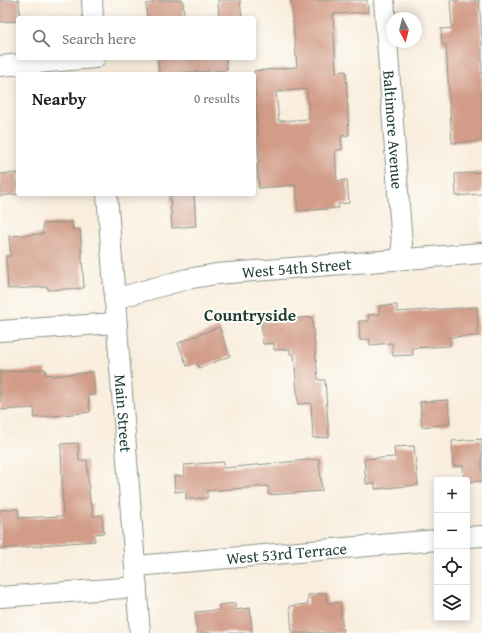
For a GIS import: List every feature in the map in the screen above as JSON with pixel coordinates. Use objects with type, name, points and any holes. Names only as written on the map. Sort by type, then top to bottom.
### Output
[{"type":"street","points":[[92,0],[93,16]]},
{"type":"street","name":"Baltimore Avenue","points":[[384,0],[403,259]]},
{"type":"street","points":[[0,66],[72,60]]},
{"type":"street","points":[[96,60],[97,72]]},
{"type":"street","name":"Main Street","points":[[106,196],[140,633]]},
{"type":"street","name":"West 54th Street","points":[[114,299],[187,279],[216,274],[482,253]]},
{"type":"street","points":[[0,331],[116,323]]},
{"type":"street","points":[[470,537],[482,536]]},
{"type":"street","name":"West 53rd Terrace","points":[[136,566],[434,540]]},
{"type":"street","points":[[0,597],[137,587]]},
{"type":"building","points":[[0,0],[19,0],[20,16],[16,16],[16,21],[0,22]]},
{"type":"building","points":[[153,0],[183,0],[184,16],[147,16],[146,4],[153,3]]},
{"type":"building","points":[[218,0],[240,0],[242,16],[219,16]]},
{"type":"building","points":[[291,0],[367,0],[368,12],[333,14],[336,72],[346,71],[349,135],[341,136],[342,150],[335,150],[337,181],[347,180],[349,203],[338,204],[339,208],[298,211],[296,185],[259,188],[257,164],[259,164],[256,72],[254,71],[297,67]],"holes":[[[307,89],[309,119],[279,121],[276,92]]]},
{"type":"building","points":[[450,0],[479,0],[482,36],[482,141],[452,143],[446,45],[442,45],[441,29],[452,28]]},
{"type":"building","points":[[158,60],[226,60],[227,70],[159,72]]},
{"type":"building","points":[[482,172],[482,194],[456,196],[455,174]]},
{"type":"building","points":[[16,173],[16,194],[0,196],[0,174]]},
{"type":"building","points":[[170,196],[194,196],[196,226],[172,228]]},
{"type":"building","points":[[72,222],[73,230],[80,229],[84,288],[48,290],[48,287],[8,289],[6,256],[11,256],[9,236],[43,234],[43,224]]},
{"type":"building","points":[[397,305],[397,312],[477,307],[478,336],[449,337],[450,346],[412,348],[413,355],[393,356],[392,343],[370,345],[370,339],[360,340],[359,321],[369,321],[368,315],[380,314],[379,306]]},
{"type":"building","points":[[312,317],[318,380],[325,380],[329,437],[313,438],[311,403],[298,404],[294,354],[290,354],[290,349],[274,350],[274,343],[263,344],[261,322]]},
{"type":"building","points":[[219,327],[230,356],[199,368],[197,363],[187,366],[178,343]]},
{"type":"building","points":[[45,369],[46,375],[51,374],[51,376],[93,372],[95,395],[88,395],[90,412],[35,418],[34,408],[0,410],[0,372]]},
{"type":"building","points":[[448,400],[450,424],[422,427],[420,402]]},
{"type":"building","points":[[482,439],[482,481],[470,482],[470,477],[464,477],[463,466],[453,466],[452,441]]},
{"type":"building","points":[[78,443],[79,461],[87,460],[90,504],[92,504],[93,516],[102,515],[104,533],[94,534],[95,541],[0,549],[0,510],[18,509],[19,518],[63,516],[61,444]]},
{"type":"building","points":[[414,446],[418,485],[375,489],[375,483],[366,484],[364,459],[395,457],[394,447]]},
{"type":"building","points":[[319,459],[322,491],[268,495],[268,486],[207,491],[207,498],[186,499],[186,491],[175,492],[174,476],[185,476],[184,465],[224,462],[224,468]]},
{"type":"building","points":[[326,593],[327,603],[340,602],[343,633],[292,633],[290,606],[308,604],[308,595]]},
{"type":"building","points":[[235,603],[235,610],[250,608],[252,633],[197,633],[195,612],[219,610],[219,605]]},
{"type":"district","name":"Countryside","points":[[250,314]]}]
